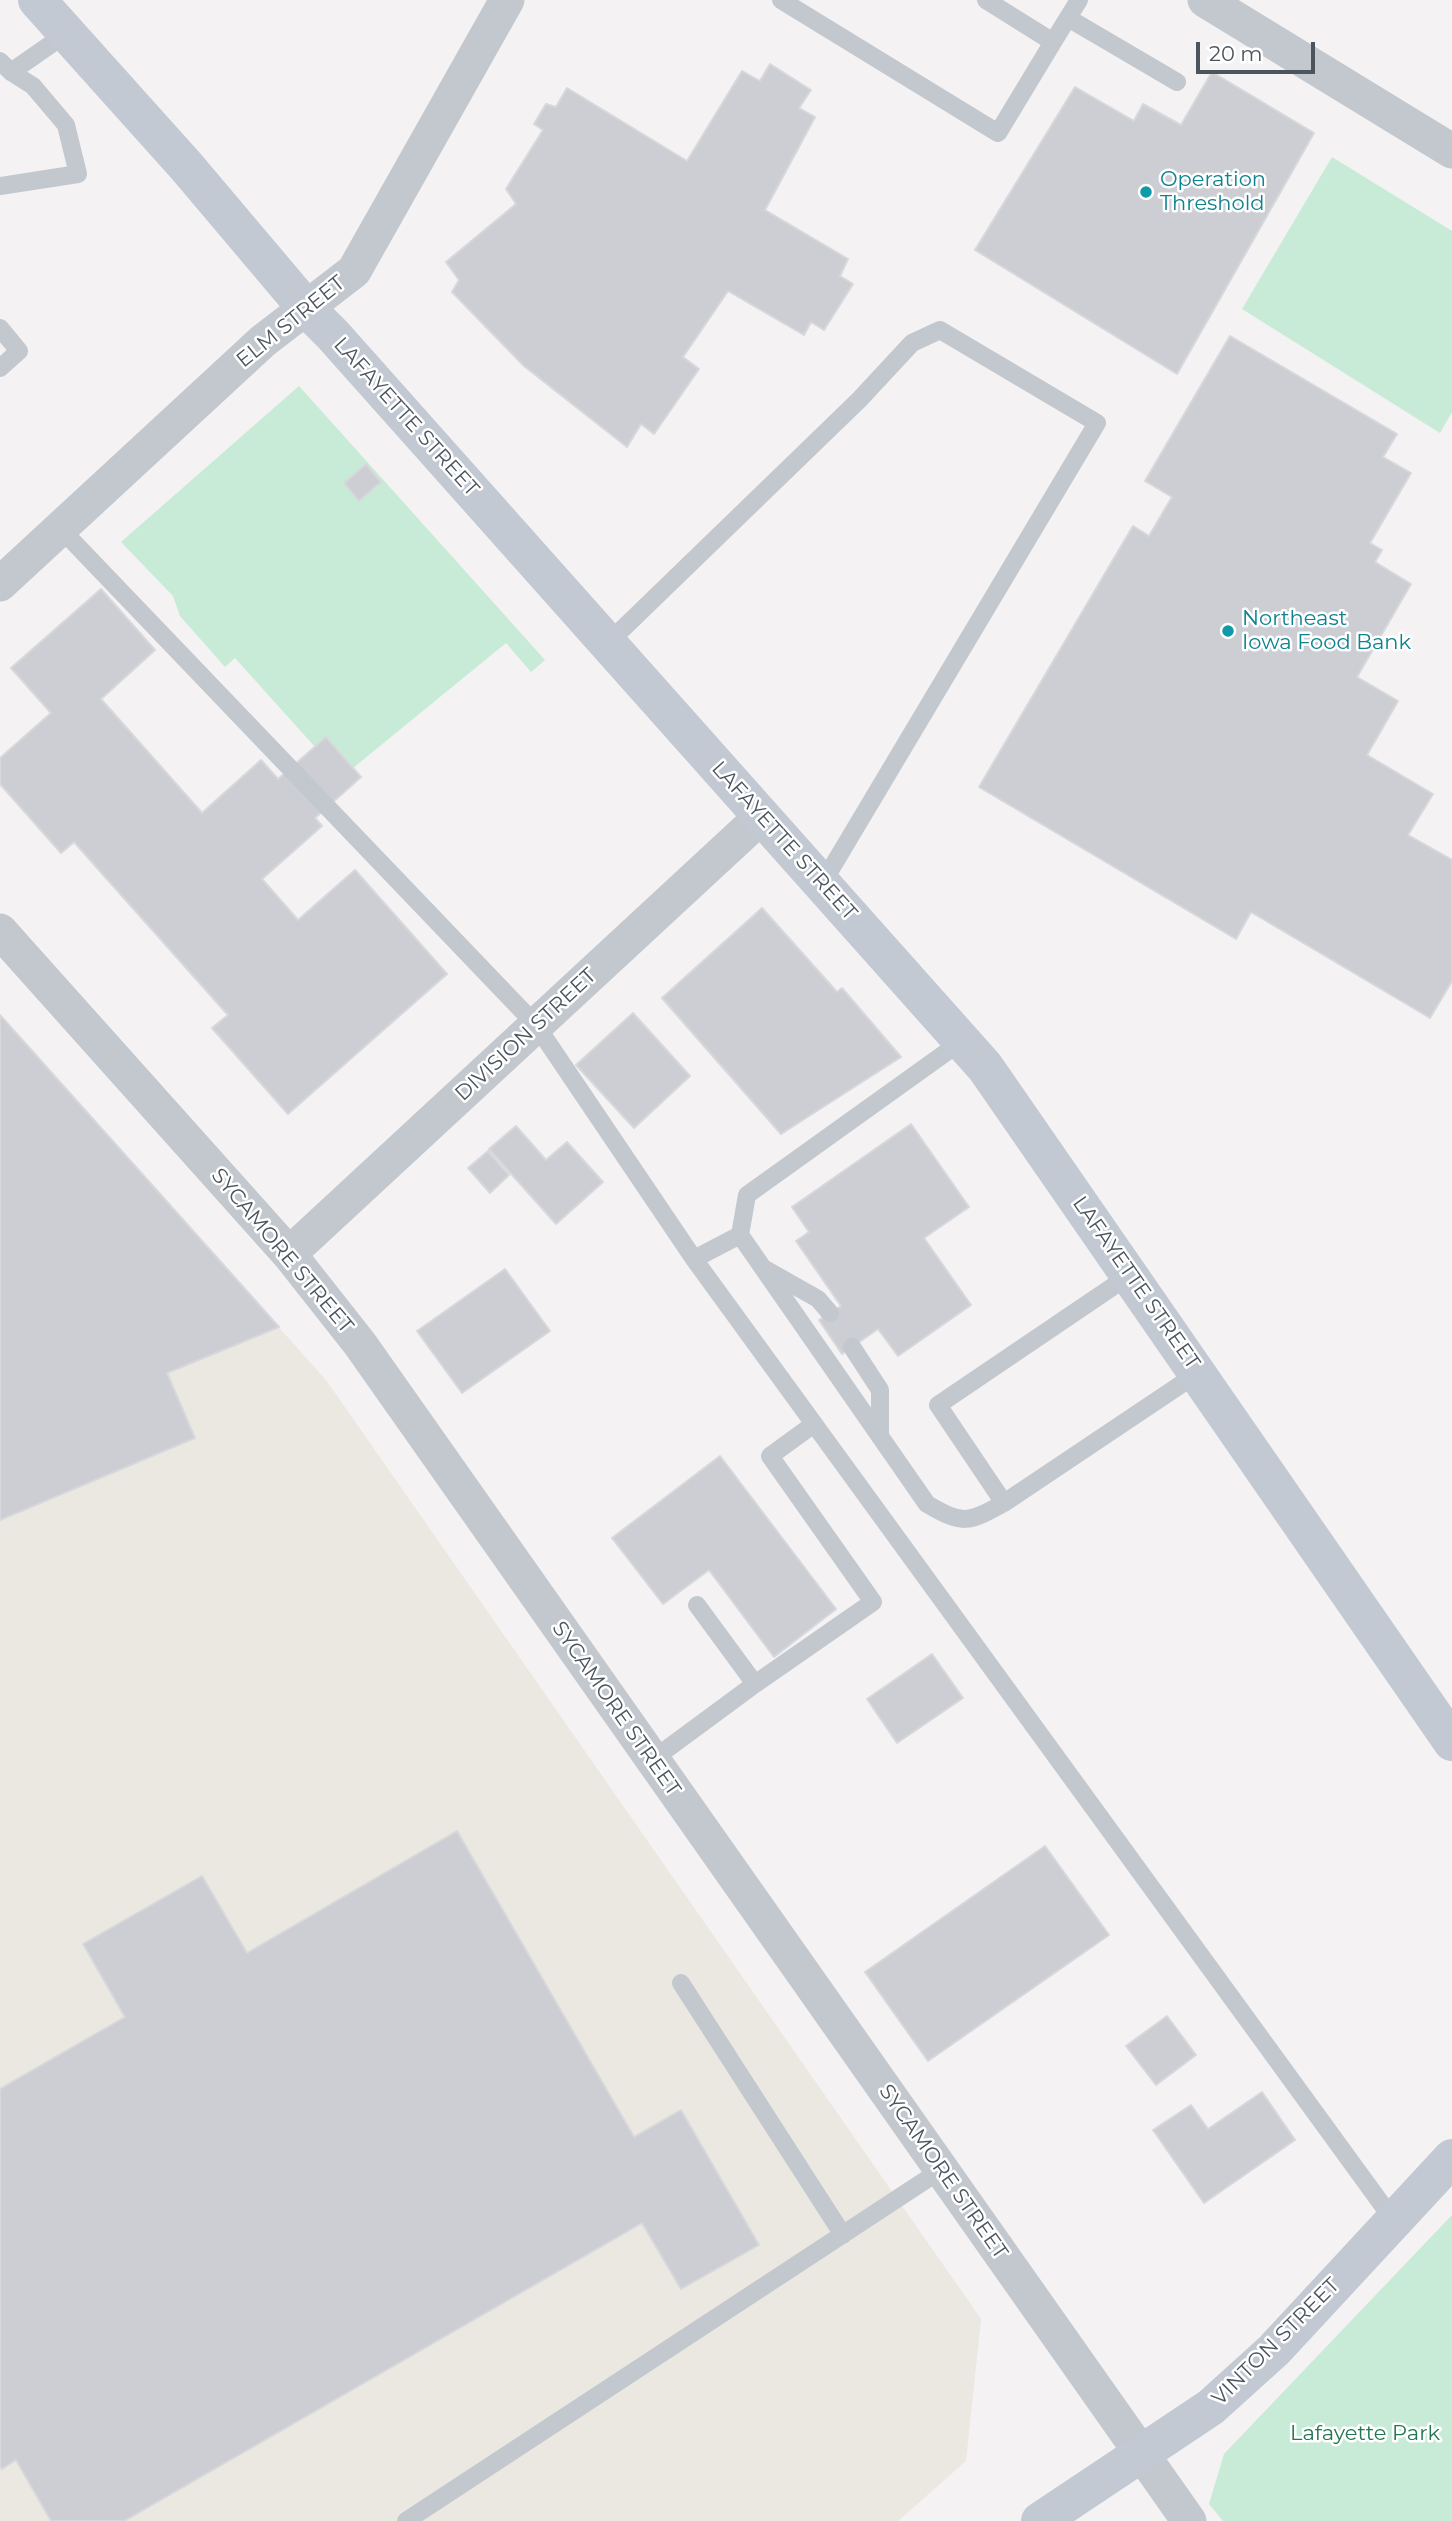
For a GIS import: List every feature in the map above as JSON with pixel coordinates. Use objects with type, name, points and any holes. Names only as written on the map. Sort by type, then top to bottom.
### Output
[{"type":"street","name":"LAFAYETTE STREET","points":[[37,0],[186,166],[306,308],[985,1067],[1452,1742]]},
{"type":"street","name":"ELM STREET","points":[[0,584],[263,341],[354,271],[507,0]]},
{"type":"street","points":[[1205,0],[1452,151]]},
{"type":"street","name":"DIVISION STREET","points":[[289,1254],[762,816]]},
{"type":"street","name":"SYCAMORE STREET","points":[[0,931],[289,1254],[360,1344],[1189,2521]]},
{"type":"street","name":"VINTON STREET","points":[[1040,2521],[1210,2407],[1274,2350],[1452,2158]]},
{"type":"lane","points":[[781,0],[998,133],[1079,0]]},
{"type":"lane","points":[[986,0],[1053,42]]},
{"type":"lane","points":[[1068,18],[1177,82]]},
{"type":"lane","points":[[0,186],[78,174],[65,125],[33,86],[5,66],[67,33]]},
{"type":"lane","points":[[0,328],[19,351],[0,368]]},
{"type":"lane","points":[[608,643],[859,400],[912,343],[940,330],[1097,423],[822,884]]},
{"type":"lane","points":[[60,528],[536,1026],[694,1259],[1394,2221]]},
{"type":"lane","points":[[962,1041],[747,1195],[740,1235],[927,1504],[953,1519],[979,1517],[1198,1373]]},
{"type":"lane","points":[[694,1259],[740,1235]]},
{"type":"lane","points":[[759,1266],[818,1299],[830,1313]]},
{"type":"lane","points":[[1004,1503],[938,1405],[1130,1275]]},
{"type":"lane","points":[[852,1347],[880,1390],[880,1436]]},
{"type":"lane","points":[[652,1760],[873,1602],[770,1456],[814,1424]]},
{"type":"lane","points":[[697,1605],[755,1684]]},
{"type":"lane","points":[[681,1983],[843,2235]]},
{"type":"lane","points":[[406,2521],[941,2170]]},
{"type":"shaded area","points":[[0,1017],[326,1380],[981,2319],[966,2461],[898,2521],[0,2521]]},
{"type":"green space","points":[[1332,157],[1452,231],[1452,412],[1440,433],[1242,309]]},
{"type":"green space","points":[[299,386],[545,660],[531,672],[506,643],[342,777],[235,658],[225,667],[180,616],[173,596],[121,542]]},
{"type":"green space","name":"Lafayette Park","points":[[1452,2215],[1452,2521],[1223,2521],[1209,2504],[1224,2454]]},
{"type":"building","points":[[770,64],[811,90],[799,108],[815,117],[765,210],[848,259],[840,276],[853,284],[824,330],[811,322],[804,335],[728,291],[683,357],[699,369],[654,434],[641,424],[627,447],[524,366],[452,292],[459,280],[446,262],[516,204],[506,189],[543,130],[534,124],[546,104],[556,107],[567,88],[687,161],[742,71],[760,81]]},
{"type":"building","name":"Operation Threshold","points":[[1212,72],[1314,133],[1177,374],[975,250],[1075,87],[1134,121],[1143,104],[1181,125]]},
{"type":"building","name":"Northeast Iowa Food Bank","points":[[1230,336],[1397,434],[1383,457],[1411,473],[1370,543],[1382,550],[1375,562],[1411,584],[1357,677],[1398,701],[1367,755],[1433,794],[1408,835],[1452,860],[1452,981],[1430,1018],[1251,912],[1236,939],[979,787],[1133,526],[1149,536],[1172,497],[1145,481]]},
{"type":"building","points":[[366,464],[381,482],[359,501],[344,483]]},
{"type":"building","points":[[101,589],[155,650],[101,699],[202,813],[261,760],[278,779],[326,737],[361,777],[315,818],[322,826],[262,879],[298,920],[355,870],[447,974],[288,1114],[212,1028],[228,1015],[74,842],[61,853],[0,784],[0,758],[51,713],[11,668]]},
{"type":"building","points":[[762,908],[837,992],[842,988],[901,1057],[781,1134],[662,998]]},
{"type":"building","points":[[633,1013],[690,1076],[634,1128],[576,1065]]},
{"type":"building","points":[[0,1015],[279,1327],[167,1373],[195,1438],[0,1520]]},
{"type":"building","points":[[911,1124],[969,1207],[924,1238],[971,1305],[898,1356],[878,1329],[842,1354],[819,1320],[841,1306],[796,1241],[809,1232],[792,1207]]},
{"type":"building","points":[[516,1126],[546,1160],[567,1142],[603,1182],[556,1224],[489,1149]]},
{"type":"building","points":[[488,1151],[509,1175],[490,1193],[468,1168]]},
{"type":"building","points":[[505,1269],[550,1331],[462,1393],[417,1331]]},
{"type":"building","points":[[720,1456],[836,1609],[774,1657],[709,1570],[663,1604],[612,1538]]},
{"type":"building","points":[[932,1654],[963,1698],[897,1743],[867,1699]]},
{"type":"building","points":[[457,1831],[634,2137],[681,2110],[759,2245],[681,2289],[642,2223],[124,2521],[51,2521],[16,2460],[2,2469],[0,2466],[0,2089],[125,2017],[83,1944],[202,1876],[247,1953]]},
{"type":"building","points":[[1045,1846],[1109,1935],[928,2061],[865,1972]]},
{"type":"building","points":[[1167,2016],[1196,2055],[1156,2085],[1126,2046]]},
{"type":"building","points":[[1262,2092],[1295,2140],[1204,2203],[1153,2130],[1191,2105],[1208,2129]]},
{"type":"place","name":"Operation Threshold","points":[[1146,192]]},
{"type":"place","name":"Northeast Iowa Food Bank","points":[[1228,631]]}]
